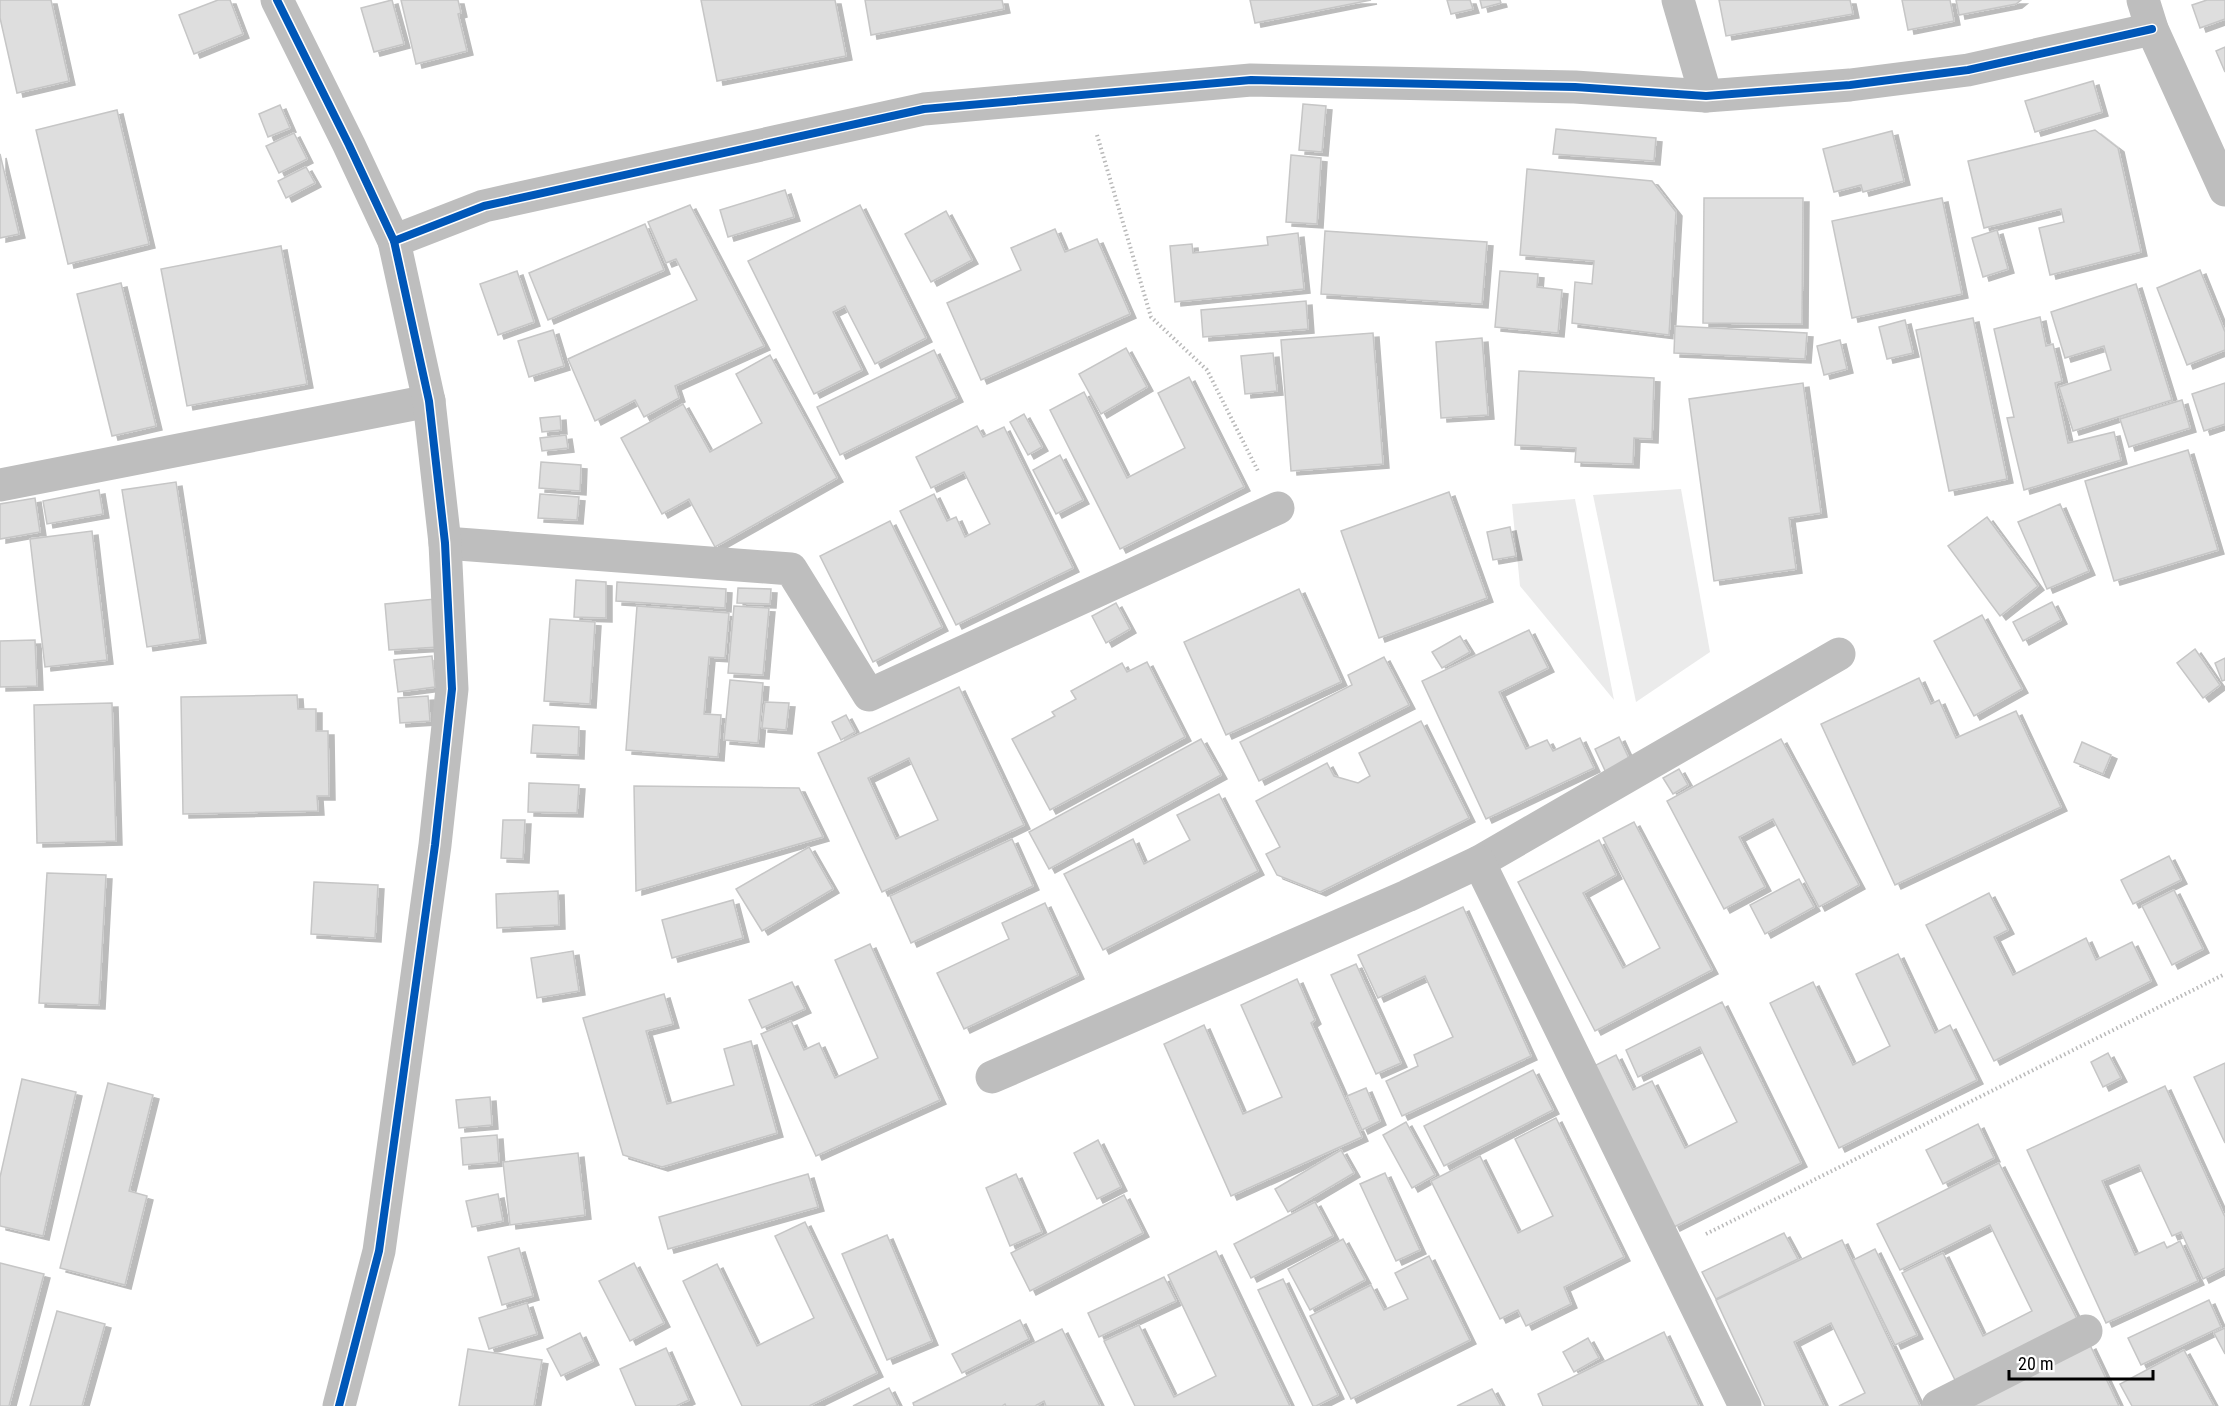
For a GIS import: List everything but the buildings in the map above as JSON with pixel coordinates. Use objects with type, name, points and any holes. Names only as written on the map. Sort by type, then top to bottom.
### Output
[{"type":"street","points":[[277,0],[394,241],[429,401],[445,543],[452,689],[435,845],[379,1251],[339,1406]]},
{"type":"street","points":[[1678,0],[1706,96]]},
{"type":"street","points":[[394,241],[484,206],[924,109],[1251,80],[1575,87],[1706,96],[1850,85],[1968,70],[2148,14],[2225,190]]},
{"type":"street","points":[[0,484],[429,401]]},
{"type":"street","points":[[445,543],[791,569],[868,695],[1278,508]]},
{"type":"street","points":[[993,1077],[1407,896],[1479,862],[1839,654]]},
{"type":"street","points":[[1479,862],[1745,1406]]},
{"type":"street","points":[[1938,1406],[2086,1331]]},
{"type":"path","points":[[1085,94],[1151,317],[1207,370],[1278,508]]},
{"type":"path","points":[[1670,1252],[2225,974]]},
{"type":"shaded area","points":[[1681,489],[1710,652],[1636,702],[1593,495]]},
{"type":"shaded area","points":[[1575,499],[1614,700],[1520,586],[1512,504]]},
{"type":"cycle path","points":[[277,0],[394,241],[484,206],[924,109],[1251,80],[1575,87],[1706,96],[1850,85],[1968,70],[2152,29]]},
{"type":"cycle path","points":[[339,1406],[379,1251],[435,845],[452,689],[445,543],[429,401],[394,241]]}]
